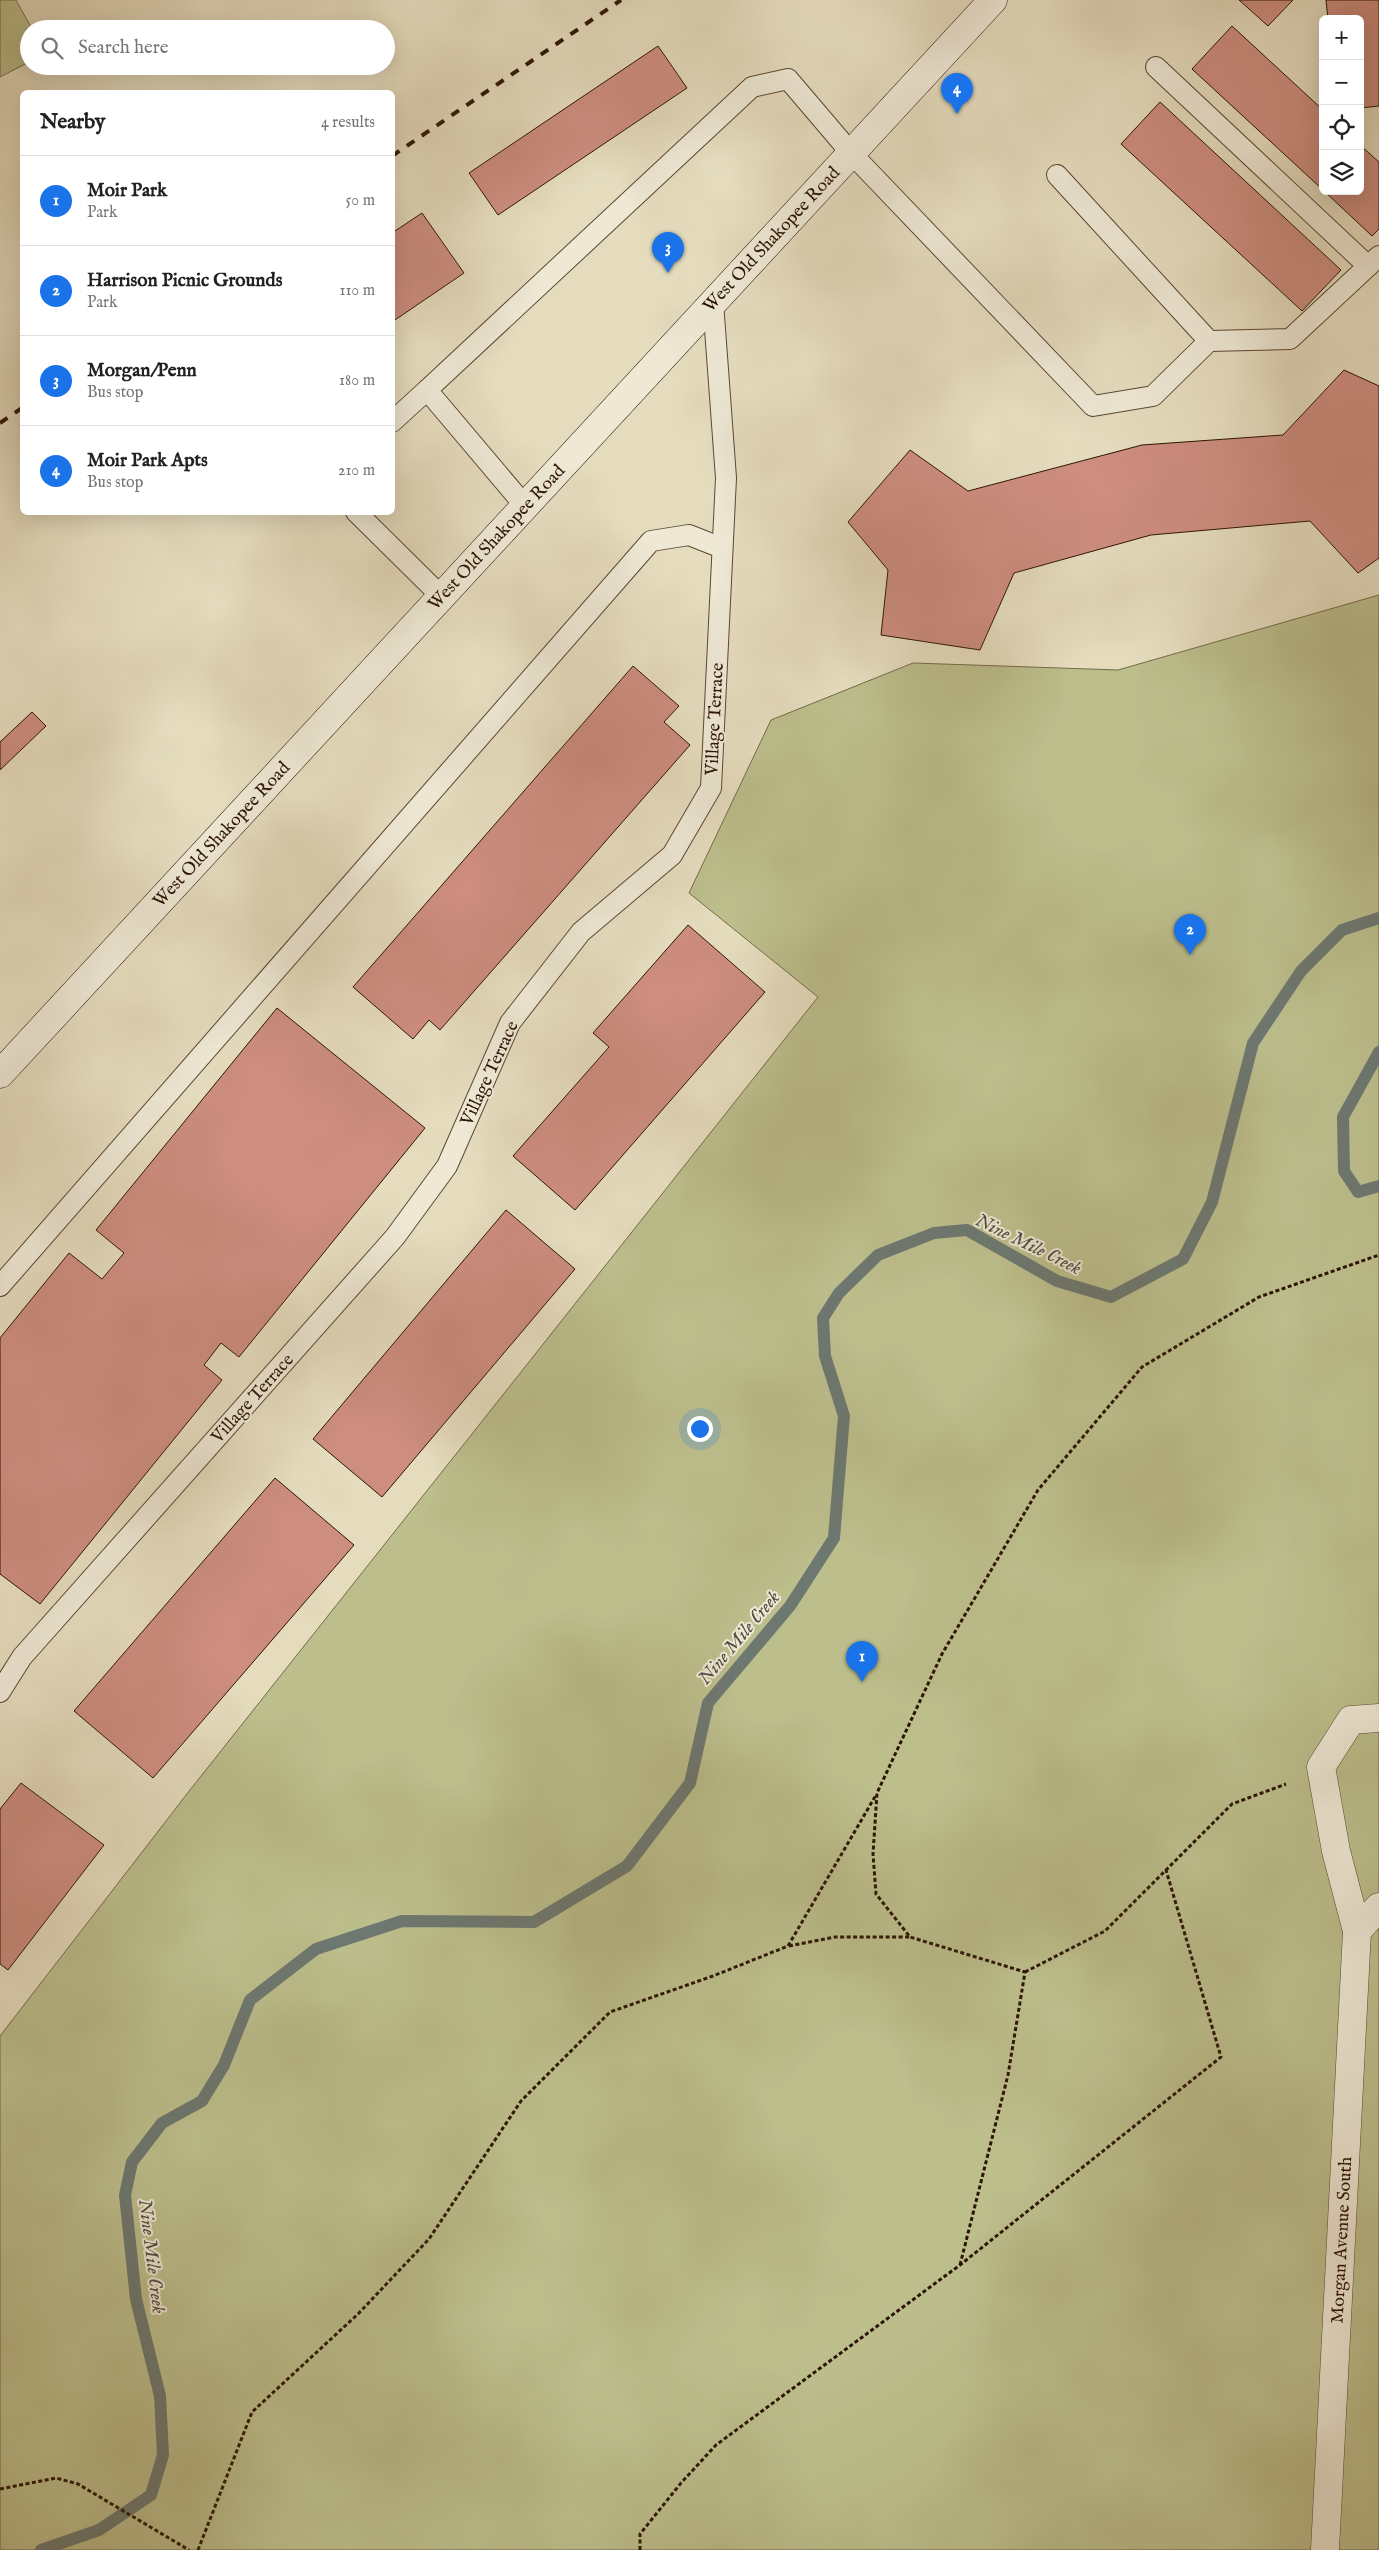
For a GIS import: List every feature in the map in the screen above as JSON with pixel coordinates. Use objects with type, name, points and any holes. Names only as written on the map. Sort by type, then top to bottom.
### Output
[{"type":"main road","name":"West Old Shakopee Road","points":[[0,1074],[993,0]]},
{"type":"main road","points":[[1321,1767],[1351,1720],[1379,1718]]},
{"type":"main road","name":"Morgan Avenue South","points":[[1321,1767],[1336,1851],[1357,1931],[1325,2550]]},
{"type":"main road","points":[[1357,1931],[1379,1907]]},
{"type":"lane","points":[[395,419],[752,87],[788,79],[852,153],[1093,406],[1153,396],[1209,341],[1290,340],[1374,261],[1156,67]]},
{"type":"lane","points":[[1057,175],[1209,341]]},
{"type":"lane","name":"Village Terrace","points":[[2,1679],[394,1237],[447,1166],[510,1023],[582,932],[672,855],[711,788],[726,478],[713,302]]},
{"type":"lane","points":[[427,390],[525,506]]},
{"type":"lane","points":[[359,515],[441,596]]},
{"type":"lane","points":[[0,1286],[651,541],[688,534],[722,548]]},
{"type":"path","points":[[788,1946],[876,1793],[942,1654],[1038,1490],[1142,1366],[1259,1297],[1379,1256]]},
{"type":"path","points":[[198,2550],[252,2412],[358,2314],[429,2239],[521,2101],[610,2012],[713,1976],[788,1946],[834,1936],[910,1937],[1025,1972],[1105,1931],[1232,1804],[1283,1785],[1321,1767]]},
{"type":"path","points":[[876,1793],[874,1854],[876,1894],[910,1937]]},
{"type":"path","points":[[640,2550],[640,2534],[681,2483],[716,2445],[960,2265],[1221,2057],[1166,1870]]},
{"type":"path","points":[[960,2265],[1008,2075],[1025,1972]]},
{"type":"path","points":[[0,2489],[56,2478],[78,2484],[189,2550]]},
{"type":"green space","points":[[0,0],[16,0],[27,20],[20,20],[20,67],[0,77]]},
{"type":"green space","points":[[1379,595],[1379,2550],[0,2550],[0,2036],[190,1790],[818,997],[689,893],[771,720],[913,663],[1118,670]]},
{"type":"building","points":[[1239,0],[1293,0],[1268,26]]},
{"type":"building","points":[[1326,0],[1379,0],[1379,106],[1364,108],[1364,15],[1328,15]]},
{"type":"building","points":[[1232,26],[1319,106],[1319,186],[1192,69]]},
{"type":"building","points":[[658,46],[687,88],[498,215],[469,173]]},
{"type":"building","points":[[1160,102],[1341,270],[1302,311],[1121,144]]},
{"type":"building","points":[[1364,149],[1379,162],[1379,229],[1372,236],[1328,195],[1364,195]]},
{"type":"building","points":[[422,213],[464,273],[395,320],[395,231]]},
{"type":"building","points":[[1344,370],[1379,386],[1379,558],[1358,573],[1310,521],[1151,535],[1014,573],[980,650],[881,635],[888,570],[848,522],[910,450],[968,491],[1142,445],[1283,435]]},
{"type":"building","points":[[633,666],[679,706],[664,722],[690,745],[440,1030],[429,1020],[413,1039],[353,987]]},
{"type":"building","points":[[32,712],[46,726],[0,770],[0,742]]},
{"type":"building","points":[[688,925],[765,992],[575,1210],[513,1156],[609,1047],[593,1033]]},
{"type":"building","points":[[277,1008],[425,1128],[239,1357],[221,1343],[204,1365],[222,1380],[40,1604],[0,1574],[0,1338],[69,1253],[102,1279],[124,1253],[96,1230]]},
{"type":"building","points":[[506,1210],[575,1269],[382,1497],[313,1439]]},
{"type":"building","points":[[275,1478],[354,1545],[153,1778],[74,1711]]},
{"type":"building","points":[[21,1783],[104,1845],[8,1970],[0,1964],[0,1809]]},
{"type":"waterway","name":"Nine Mile Creek","points":[[41,2550],[99,2530],[151,2495],[163,2455],[160,2396],[136,2299],[125,2195],[132,2162],[162,2123],[202,2101],[224,2065],[250,2000],[316,1949],[402,1921],[534,1922],[627,1866],[690,1783],[708,1703],[790,1606],[834,1538],[844,1416],[825,1356],[823,1318],[839,1293],[878,1255],[934,1233],[967,1230],[1057,1281],[1111,1297],[1183,1259],[1212,1202],[1253,1043],[1301,971],[1342,930],[1379,918]]},
{"type":"waterway","name":"Nine Mile Creek","points":[[1379,1052],[1343,1117],[1344,1171],[1358,1192],[1379,1186]]},
{"type":"railway","points":[[395,154],[621,0]]},
{"type":"railway","points":[[0,423],[20,409]]},
{"type":"place","name":"Moir Park Apts","points":[[957,114]]},
{"type":"place","name":"Morgan/Penn","points":[[668,273]]},
{"type":"place","name":"Harrison Picnic Grounds","points":[[1190,955]]},
{"type":"place","name":"Moir Park","points":[[862,1682]]}]
